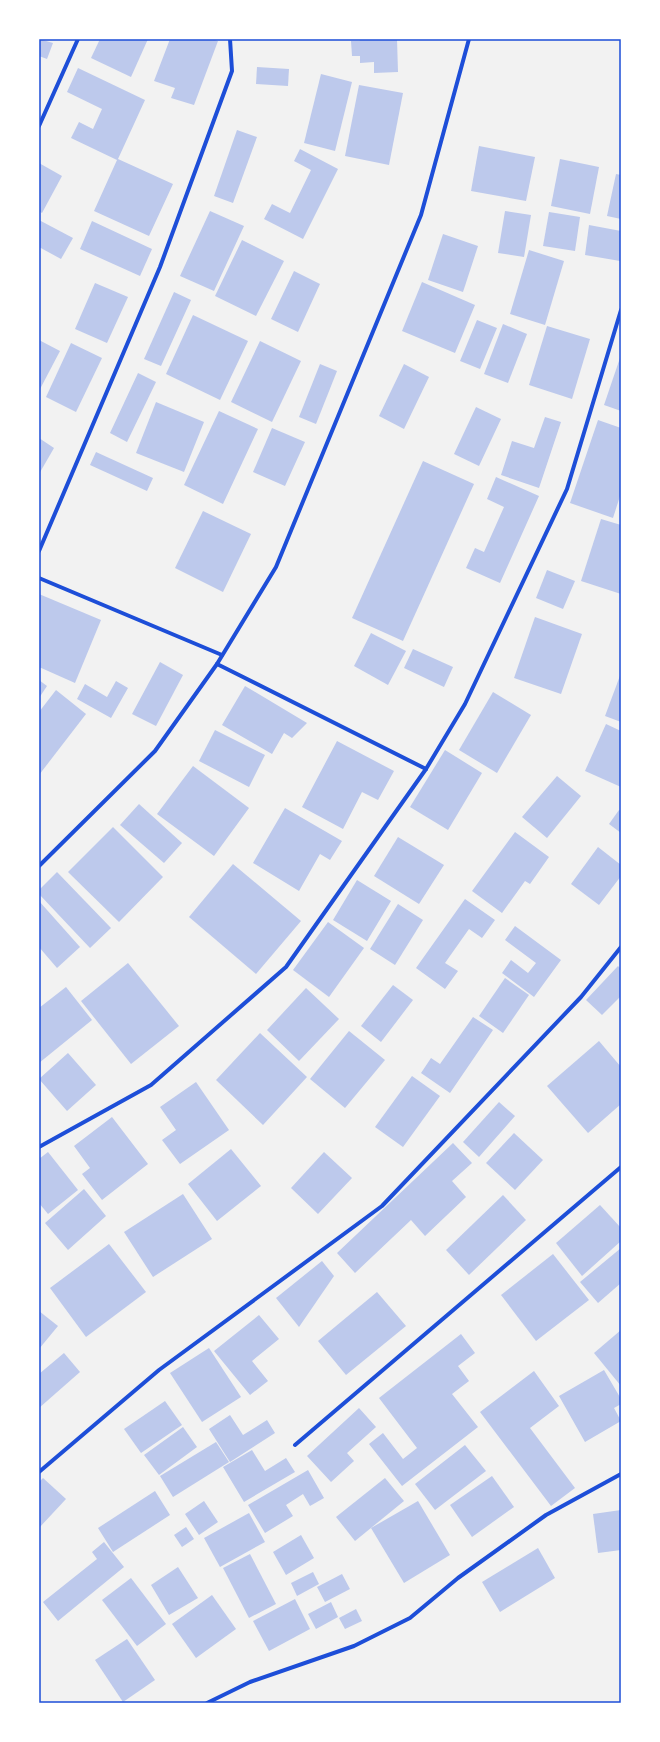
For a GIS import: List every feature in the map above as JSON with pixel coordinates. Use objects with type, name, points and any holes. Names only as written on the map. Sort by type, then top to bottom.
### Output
[{"type":"street","points":[[39,126],[78,39]]},
{"type":"street","points":[[39,551],[160,267],[232,71],[230,39]]},
{"type":"street","points":[[39,866],[155,751],[217,664],[276,567],[421,215],[469,39]]},
{"type":"street","points":[[39,1147],[151,1085],[286,967],[426,770],[465,704],[567,489],[621,310]]},
{"type":"street","points":[[39,578],[222,655]]},
{"type":"street","points":[[217,664],[426,770]]},
{"type":"street","points":[[39,1472],[159,1370],[382,1206],[581,997],[621,947]]},
{"type":"street","points":[[295,1444],[621,1167]]},
{"type":"street","points":[[206,1703],[250,1682],[354,1646],[410,1618],[458,1578],[546,1515],[621,1474]]},
{"type":"building","points":[[39,39],[53,43],[47,59],[39,56]]},
{"type":"building","points":[[100,39],[148,39],[131,77],[91,58]]},
{"type":"building","points":[[170,39],[212,39],[218,41],[194,105],[171,98],[175,88],[154,81]]},
{"type":"building","points":[[359,39],[397,39],[398,72],[374,73],[374,62],[360,63],[360,56],[352,56],[351,41],[360,41]]},
{"type":"building","points":[[257,67],[289,69],[288,86],[256,84]]},
{"type":"building","points":[[78,68],[145,100],[118,159],[173,184],[149,236],[94,211],[117,160],[71,138],[79,122],[93,129],[102,109],[67,92]]},
{"type":"building","points":[[321,74],[352,82],[335,151],[304,143]]},
{"type":"building","points":[[359,85],[403,93],[389,165],[345,156]]},
{"type":"building","points":[[237,130],[257,137],[233,203],[214,196]]},
{"type":"building","points":[[479,146],[535,157],[526,201],[471,191]]},
{"type":"building","points":[[300,149],[338,169],[303,239],[264,219],[272,204],[290,213],[311,170],[294,161]]},
{"type":"building","points":[[560,159],[599,167],[590,214],[551,206]]},
{"type":"building","points":[[39,163],[62,176],[42,213],[39,211]]},
{"type":"building","points":[[616,174],[621,175],[621,219],[607,216]]},
{"type":"building","points":[[210,211],[244,226],[214,291],[180,276]]},
{"type":"building","points":[[505,211],[531,215],[524,257],[498,253]]},
{"type":"building","points":[[549,212],[580,217],[575,251],[543,246]]},
{"type":"building","points":[[39,220],[73,238],[61,259],[39,247]]},
{"type":"building","points":[[92,221],[152,249],[140,276],[80,249]]},
{"type":"building","points":[[589,225],[621,231],[620,261],[585,255]]},
{"type":"building","points":[[443,234],[478,246],[463,292],[428,280]]},
{"type":"building","points":[[242,240],[284,261],[256,316],[215,296]]},
{"type":"building","points":[[529,250],[564,261],[545,325],[510,314]]},
{"type":"building","points":[[294,271],[320,284],[298,332],[271,319]]},
{"type":"building","points":[[422,282],[475,305],[455,353],[402,331]]},
{"type":"building","points":[[95,283],[128,297],[107,343],[75,329]]},
{"type":"building","points":[[174,292],[191,300],[161,366],[144,359]]},
{"type":"building","points":[[193,315],[248,341],[220,400],[166,374]]},
{"type":"building","points":[[477,320],[497,328],[480,369],[460,361]]},
{"type":"building","points":[[503,324],[527,334],[508,383],[484,374]]},
{"type":"building","points":[[547,326],[590,339],[572,399],[529,385]]},
{"type":"building","points":[[39,340],[60,351],[39,391]]},
{"type":"building","points":[[260,341],[301,361],[272,422],[231,402]]},
{"type":"building","points":[[71,343],[102,358],[76,412],[46,397]]},
{"type":"building","points":[[621,355],[621,411],[604,405]]},
{"type":"building","points":[[320,364],[337,371],[316,424],[299,417]]},
{"type":"building","points":[[404,364],[429,377],[404,429],[379,416]]},
{"type":"building","points":[[138,373],[156,382],[127,442],[110,433]]},
{"type":"building","points":[[156,402],[204,422],[184,472],[136,453]]},
{"type":"building","points":[[476,407],[501,419],[479,466],[454,454]]},
{"type":"building","points":[[219,411],[258,429],[223,504],[184,485]]},
{"type":"building","points":[[545,417],[561,422],[539,488],[501,475],[512,441],[534,448]]},
{"type":"building","points":[[598,420],[621,428],[621,493],[613,518],[570,503]]},
{"type":"building","points":[[272,428],[305,442],[285,486],[253,472]]},
{"type":"building","points":[[39,438],[54,448],[39,474]]},
{"type":"building","points":[[96,452],[153,478],[147,491],[90,465]]},
{"type":"building","points":[[423,461],[474,484],[403,641],[352,618]]},
{"type":"building","points":[[496,477],[539,496],[500,583],[466,568],[475,548],[484,552],[504,507],[487,499]]},
{"type":"building","points":[[203,511],[251,534],[223,592],[175,568]]},
{"type":"building","points":[[601,519],[621,525],[621,594],[581,581]]},
{"type":"building","points":[[547,570],[575,581],[563,609],[536,598]]},
{"type":"building","points":[[39,594],[101,620],[75,683],[39,667]]},
{"type":"building","points":[[535,617],[582,634],[561,694],[514,678]]},
{"type":"building","points":[[371,633],[406,651],[388,685],[354,666]]},
{"type":"building","points":[[413,649],[453,667],[444,687],[404,668]]},
{"type":"building","points":[[160,662],[183,675],[156,726],[132,714]]},
{"type":"building","points":[[621,673],[621,722],[605,716]]},
{"type":"building","points":[[39,680],[47,686],[39,698]]},
{"type":"building","points":[[116,681],[128,688],[111,718],[77,699],[85,684],[107,697]]},
{"type":"building","points":[[245,686],[307,723],[292,738],[284,733],[272,754],[222,725]]},
{"type":"building","points":[[56,690],[86,714],[39,775],[39,712]]},
{"type":"building","points":[[493,692],[531,715],[497,773],[459,750]]},
{"type":"building","points":[[606,724],[621,731],[621,787],[585,771]]},
{"type":"building","points":[[215,730],[265,755],[249,787],[199,761]]},
{"type":"building","points":[[337,741],[394,771],[378,800],[362,792],[343,829],[302,807]]},
{"type":"building","points":[[445,750],[482,773],[448,830],[410,807]]},
{"type":"building","points":[[193,766],[249,808],[214,856],[157,814]]},
{"type":"building","points":[[557,776],[581,796],[547,838],[522,817]]},
{"type":"building","points":[[139,804],[182,843],[164,863],[120,825]]},
{"type":"building","points":[[285,808],[342,841],[330,860],[320,854],[299,891],[253,863]]},
{"type":"building","points":[[619,810],[621,811],[621,833],[609,824]]},
{"type":"building","points":[[113,827],[163,877],[119,922],[68,872]]},
{"type":"building","points":[[515,832],[549,857],[530,884],[525,881],[502,913],[472,891]]},
{"type":"building","points":[[398,837],[444,865],[419,904],[374,876]]},
{"type":"building","points":[[598,847],[621,865],[621,876],[599,905],[571,884]]},
{"type":"building","points":[[233,864],[301,921],[256,974],[189,917]]},
{"type":"building","points":[[57,872],[111,928],[90,948],[39,894],[39,890]]},
{"type":"building","points":[[357,880],[391,901],[367,941],[333,920]]},
{"type":"building","points":[[465,899],[495,920],[482,938],[469,929],[445,963],[458,971],[445,989],[416,968]]},
{"type":"building","points":[[39,901],[80,947],[57,968],[39,947]]},
{"type":"building","points":[[398,904],[423,920],[395,965],[370,949]]},
{"type":"building","points":[[328,922],[364,948],[329,997],[293,970]]},
{"type":"building","points":[[515,926],[561,960],[534,997],[502,973],[511,960],[528,973],[536,963],[505,940]]},
{"type":"building","points":[[128,963],[179,1026],[131,1064],[81,1001]]},
{"type":"building","points":[[618,966],[621,969],[621,996],[602,1015],[586,1000]]},
{"type":"building","points":[[505,978],[529,995],[503,1033],[479,1016]]},
{"type":"building","points":[[393,985],[413,1000],[381,1042],[361,1026]]},
{"type":"building","points":[[66,987],[92,1020],[39,1063],[39,1008]]},
{"type":"building","points":[[306,988],[339,1019],[299,1061],[267,1030]]},
{"type":"building","points":[[473,1017],[493,1030],[450,1093],[421,1073],[431,1058],[440,1064]]},
{"type":"building","points":[[349,1031],[385,1060],[345,1108],[310,1079]]},
{"type":"building","points":[[260,1033],[307,1077],[263,1125],[216,1080]]},
{"type":"building","points":[[599,1041],[621,1067],[621,1104],[588,1133],[547,1086]]},
{"type":"building","points":[[68,1053],[96,1085],[67,1111],[39,1079]]},
{"type":"building","points":[[412,1076],[440,1096],[403,1147],[375,1127]]},
{"type":"building","points":[[196,1082],[229,1130],[180,1164],[162,1140],[176,1130],[160,1107]]},
{"type":"building","points":[[499,1102],[515,1116],[479,1157],[463,1142]]},
{"type":"building","points":[[112,1117],[148,1164],[102,1200],[82,1174],[90,1168],[74,1146]]},
{"type":"building","points":[[514,1133],[543,1160],[515,1190],[486,1163]]},
{"type":"building","points":[[453,1143],[472,1163],[452,1181],[466,1197],[425,1236],[411,1220],[355,1273],[337,1253]]},
{"type":"building","points":[[231,1149],[261,1186],[217,1221],[188,1184]]},
{"type":"building","points":[[48,1152],[78,1190],[48,1214],[39,1203],[39,1159]]},
{"type":"building","points":[[324,1152],[352,1178],[318,1214],[291,1188]]},
{"type":"building","points":[[84,1189],[106,1216],[68,1250],[45,1223]]},
{"type":"building","points":[[183,1194],[212,1239],[153,1277],[124,1232]]},
{"type":"building","points":[[503,1195],[526,1220],[469,1275],[446,1250]]},
{"type":"building","points":[[600,1205],[621,1228],[621,1241],[582,1276],[556,1243]]},
{"type":"building","points":[[109,1244],[146,1292],[86,1337],[50,1288]]},
{"type":"building","points":[[621,1248],[621,1283],[598,1303],[580,1282]]},
{"type":"building","points":[[553,1254],[589,1300],[536,1341],[501,1295]]},
{"type":"building","points":[[322,1261],[334,1276],[299,1327],[276,1298]]},
{"type":"building","points":[[377,1292],[406,1326],[346,1375],[318,1341]]},
{"type":"building","points":[[39,1311],[58,1326],[39,1349]]},
{"type":"building","points":[[259,1315],[279,1339],[252,1361],[268,1381],[250,1395],[214,1351]]},
{"type":"building","points":[[621,1330],[621,1386],[594,1353]]},
{"type":"building","points":[[461,1334],[475,1353],[458,1366],[469,1381],[452,1394],[478,1427],[402,1486],[369,1444],[383,1433],[403,1459],[417,1448],[379,1398]]},
{"type":"building","points":[[209,1348],[241,1397],[202,1422],[170,1373]]},
{"type":"building","points":[[64,1353],[80,1372],[39,1408],[39,1374]]},
{"type":"building","points":[[604,1370],[621,1399],[621,1404],[614,1408],[621,1421],[585,1442],[559,1396]]},
{"type":"building","points":[[534,1371],[559,1406],[530,1428],[575,1488],[551,1506],[480,1412]]},
{"type":"building","points":[[165,1401],[182,1425],[141,1453],[124,1429]]},
{"type":"building","points":[[359,1408],[376,1427],[347,1453],[354,1461],[331,1482],[307,1456]]},
{"type":"building","points":[[230,1415],[243,1435],[267,1420],[275,1433],[230,1462],[209,1429]]},
{"type":"building","points":[[183,1427],[197,1447],[159,1475],[144,1455]]},
{"type":"building","points":[[216,1442],[229,1462],[173,1497],[160,1476]]},
{"type":"building","points":[[465,1445],[486,1471],[435,1510],[415,1484]]},
{"type":"building","points":[[252,1450],[265,1471],[286,1458],[295,1472],[244,1502],[223,1467]]},
{"type":"building","points":[[308,1470],[324,1498],[310,1506],[303,1494],[286,1505],[293,1516],[265,1533],[248,1505]]},
{"type":"building","points":[[492,1476],[514,1507],[472,1537],[450,1505]]},
{"type":"building","points":[[43,1478],[66,1499],[39,1528],[39,1482]]},
{"type":"building","points":[[385,1478],[404,1501],[355,1541],[336,1517]]},
{"type":"building","points":[[155,1491],[170,1515],[113,1552],[98,1528]]},
{"type":"building","points":[[204,1501],[218,1522],[199,1535],[185,1514]]},
{"type":"building","points":[[418,1501],[450,1555],[404,1583],[371,1528]]},
{"type":"building","points":[[621,1510],[621,1550],[598,1553],[593,1514]]},
{"type":"building","points":[[249,1513],[265,1542],[220,1567],[204,1538]]},
{"type":"building","points":[[186,1527],[194,1539],[182,1547],[174,1535]]},
{"type":"building","points":[[301,1535],[314,1558],[286,1575],[273,1552]]},
{"type":"building","points":[[104,1542],[124,1567],[58,1621],[43,1602],[97,1559],[92,1552]]},
{"type":"building","points":[[538,1548],[555,1578],[500,1612],[482,1582]]},
{"type":"building","points":[[250,1554],[276,1604],[249,1618],[223,1568]]},
{"type":"building","points":[[178,1567],[198,1598],[169,1615],[151,1585]]},
{"type":"building","points":[[313,1572],[319,1584],[297,1596],[291,1583]]},
{"type":"building","points":[[342,1574],[350,1589],[325,1602],[317,1587]]},
{"type":"building","points":[[131,1578],[166,1624],[137,1646],[102,1600]]},
{"type":"building","points":[[212,1595],[236,1629],[196,1658],[172,1624]]},
{"type":"building","points":[[295,1599],[310,1629],[269,1651],[253,1621]]},
{"type":"building","points":[[331,1602],[338,1617],[316,1629],[308,1614]]},
{"type":"building","points":[[356,1609],[362,1621],[345,1629],[339,1618]]},
{"type":"building","points":[[127,1639],[155,1680],[123,1702],[95,1660]]}]
